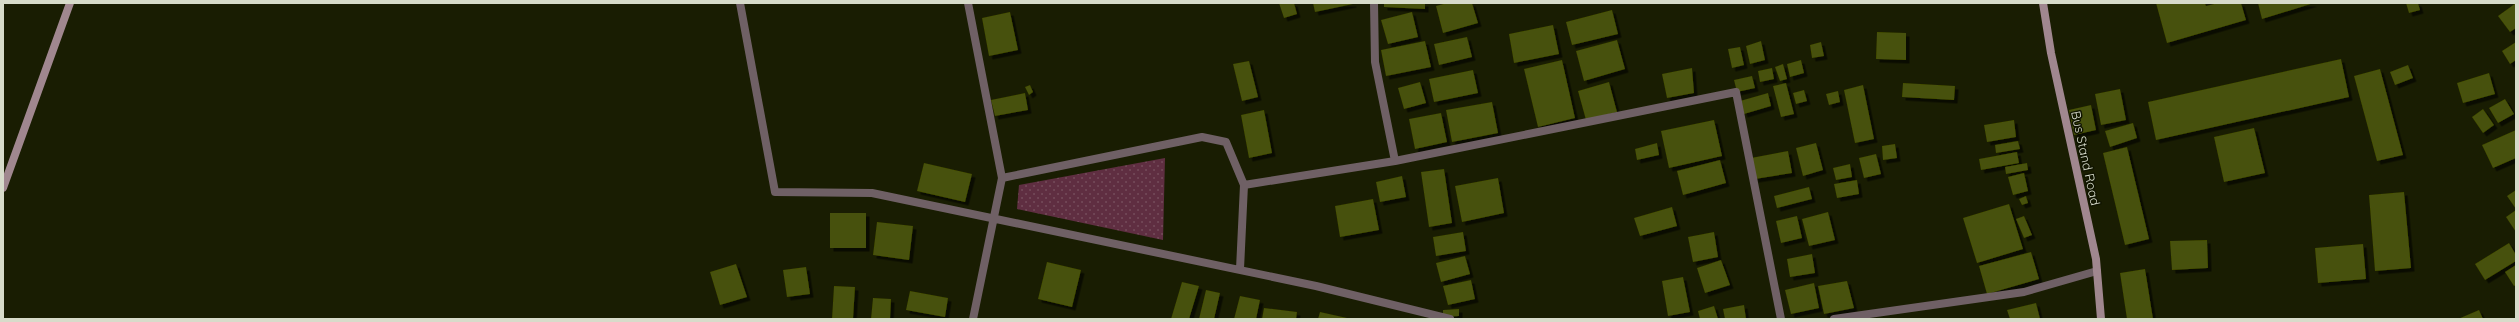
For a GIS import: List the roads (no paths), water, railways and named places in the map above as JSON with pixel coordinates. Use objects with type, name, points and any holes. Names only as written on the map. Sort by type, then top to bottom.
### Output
[{"type":"main road","points":[[3,188],[70,3]]},
{"type":"main road","name":"Bus Stand Road","points":[[2043,3],[2051,53],[2097,271],[2101,319]]},
{"type":"street","points":[[740,3],[775,192],[872,193],[996,217],[1240,269],[1450,319]]},
{"type":"street","points":[[968,3],[1002,178],[996,217],[973,319]]},
{"type":"street","points":[[1374,3],[1374,62],[1395,160]]},
{"type":"street","points":[[1244,185],[1395,160],[1736,92],[1781,319]]},
{"type":"street","points":[[1002,178],[1202,137],[1226,142],[1244,185],[1240,269]]},
{"type":"street","points":[[1834,319],[2024,292],[2097,271]]}]
